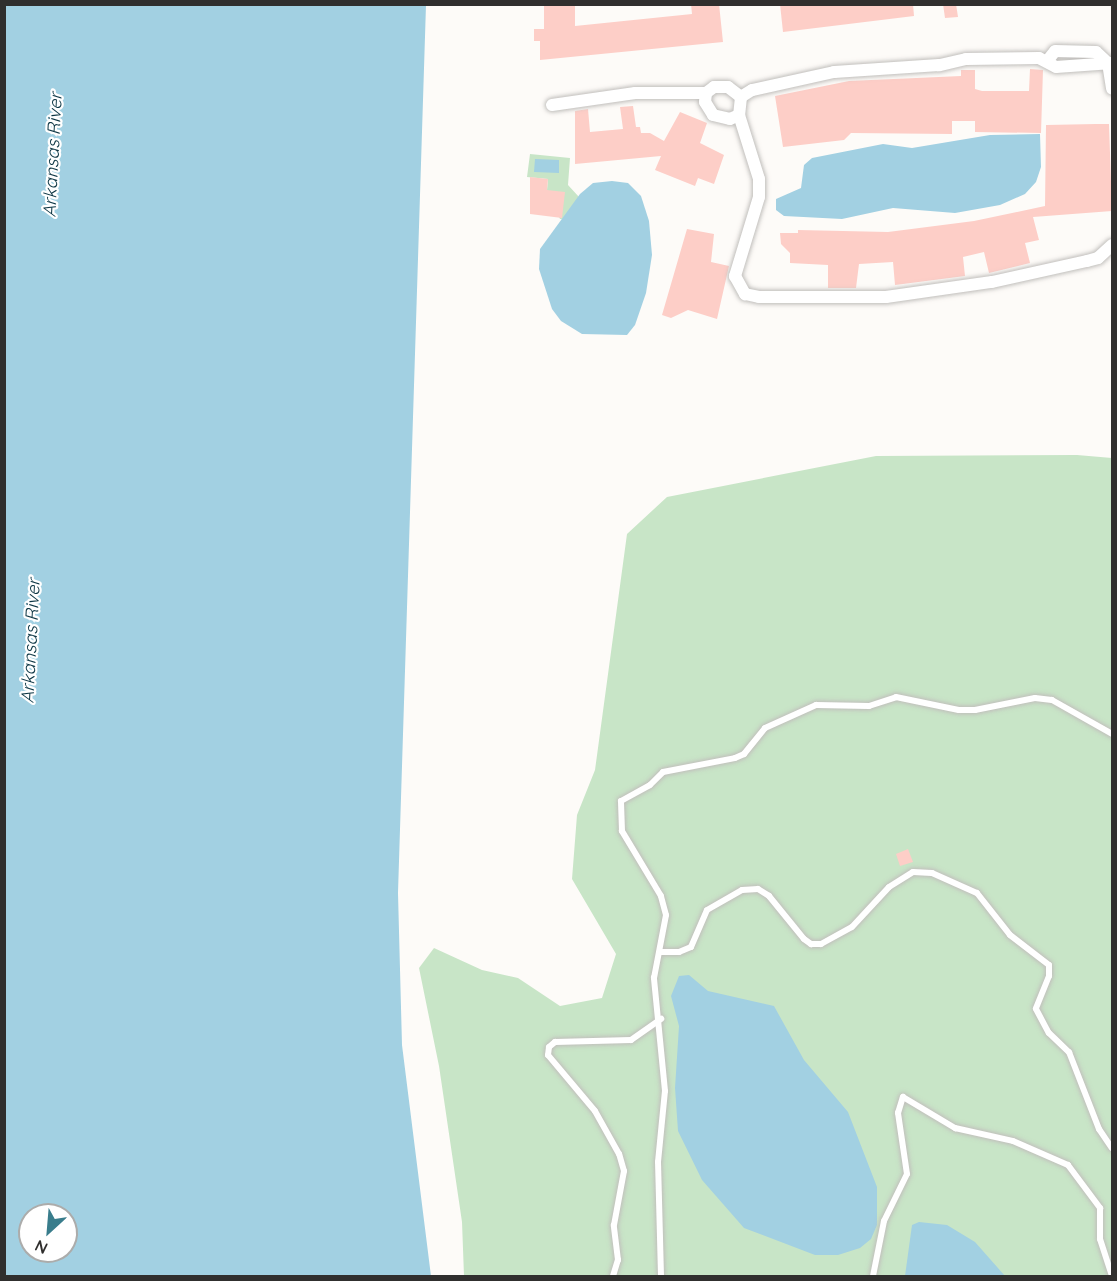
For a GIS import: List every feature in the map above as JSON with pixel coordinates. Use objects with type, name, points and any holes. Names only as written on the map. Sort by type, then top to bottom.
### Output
[{"type":"street","points":[[1113,89],[1110,63],[1096,52],[1076,50],[1055,51],[1048,60],[966,59],[939,65],[834,72],[752,90],[741,98],[739,115],[759,179],[759,197],[735,276],[745,294],[791,298],[903,295],[1087,261],[1098,258],[1113,245]]},
{"type":"street","points":[[552,105],[635,93],[706,93],[714,87],[728,87],[741,98]]},
{"type":"street","points":[[706,93],[705,102],[713,115],[730,118],[739,115]]},
{"type":"lane","points":[[662,1276],[658,1162],[665,1091],[661,1019],[654,978],[666,915],[661,896],[630,849],[619,808],[621,801],[650,785],[663,772],[735,758],[744,754],[765,728],[792,713],[816,705],[869,706],[896,697],[959,711],[996,708],[1035,698],[1052,700],[1113,734]]},
{"type":"lane","points":[[660,952],[679,952],[691,947],[707,910],[742,890],[758,889],[769,896],[804,939],[811,944],[821,944],[852,927],[889,887],[913,872],[932,873],[977,893],[1010,935],[1049,965],[1049,976],[1036,1009],[1049,1033],[1069,1052],[1099,1129],[1113,1148]]},
{"type":"lane","points":[[613,1276],[618,1260],[614,1225],[624,1171],[619,1154],[595,1111],[548,1055],[549,1047],[555,1041],[631,1040],[661,1019]]},
{"type":"lane","points":[[873,1276],[884,1221],[907,1174],[898,1113],[903,1097],[955,1128],[1013,1141],[1068,1165],[1100,1208],[1100,1239],[1113,1275]]},
{"type":"green space","points":[[530,154],[570,158],[568,185],[579,197],[565,219],[560,219],[547,190],[548,179],[527,177]]},
{"type":"green space","points":[[1077,455],[1112,458],[1112,1276],[464,1276],[462,1222],[439,1066],[419,968],[434,948],[482,970],[518,978],[560,1006],[602,998],[616,954],[572,879],[577,815],[595,770],[627,534],[667,497],[876,456]]},
{"type":"water","name":"Arkansas River","points":[[5,4],[426,5],[398,893],[402,1045],[431,1276],[5,1276]]},
{"type":"water","points":[[1040,134],[1041,167],[1036,182],[1025,194],[1000,205],[955,213],[893,208],[842,219],[784,216],[776,210],[776,199],[801,188],[804,165],[812,158],[883,144],[912,148],[990,135]]},
{"type":"water","points":[[535,159],[559,160],[559,173],[534,172]]},
{"type":"water","points":[[612,181],[628,183],[641,196],[649,221],[652,255],[646,293],[635,325],[627,335],[582,334],[561,321],[552,309],[539,269],[540,249],[580,194],[593,183]]},
{"type":"water","points":[[689,975],[708,991],[774,1006],[804,1060],[848,1112],[877,1187],[877,1225],[871,1239],[860,1248],[838,1255],[815,1255],[744,1228],[702,1180],[678,1131],[675,1088],[679,1026],[671,996],[679,976]]},
{"type":"water","points":[[919,1222],[947,1225],[975,1242],[1005,1276],[905,1276],[912,1225]]},
{"type":"building","points":[[544,4],[575,4],[575,26],[692,14],[691,4],[719,4],[723,42],[540,60],[540,41],[534,41],[534,29],[544,29]]},
{"type":"building","points":[[780,4],[913,4],[914,16],[783,32]]},
{"type":"building","points":[[943,4],[956,4],[958,17],[945,18]]},
{"type":"building","points":[[1030,69],[1043,70],[1041,133],[975,132],[975,121],[952,121],[952,134],[851,133],[844,140],[783,147],[775,96],[849,81],[961,76],[961,70],[975,70],[975,89],[1029,91]]},
{"type":"building","points":[[633,106],[636,127],[640,127],[641,133],[650,133],[664,141],[680,112],[707,123],[700,143],[724,155],[714,184],[698,178],[695,186],[655,170],[661,156],[575,164],[575,111],[588,109],[590,132],[623,129],[620,107]]},
{"type":"building","points":[[1109,124],[1112,211],[1033,217],[1039,240],[1025,243],[1030,263],[989,273],[984,252],[963,257],[965,276],[895,285],[893,262],[859,264],[856,288],[828,288],[828,265],[790,263],[790,253],[781,244],[780,233],[798,233],[798,230],[888,232],[974,221],[1045,206],[1046,125]]},
{"type":"building","points":[[530,177],[548,179],[547,190],[565,192],[562,218],[530,214]]},
{"type":"building","points":[[687,229],[714,234],[711,262],[729,266],[717,319],[688,310],[671,318],[662,315]]},
{"type":"building","points":[[908,849],[913,862],[900,866],[896,854]]}]
